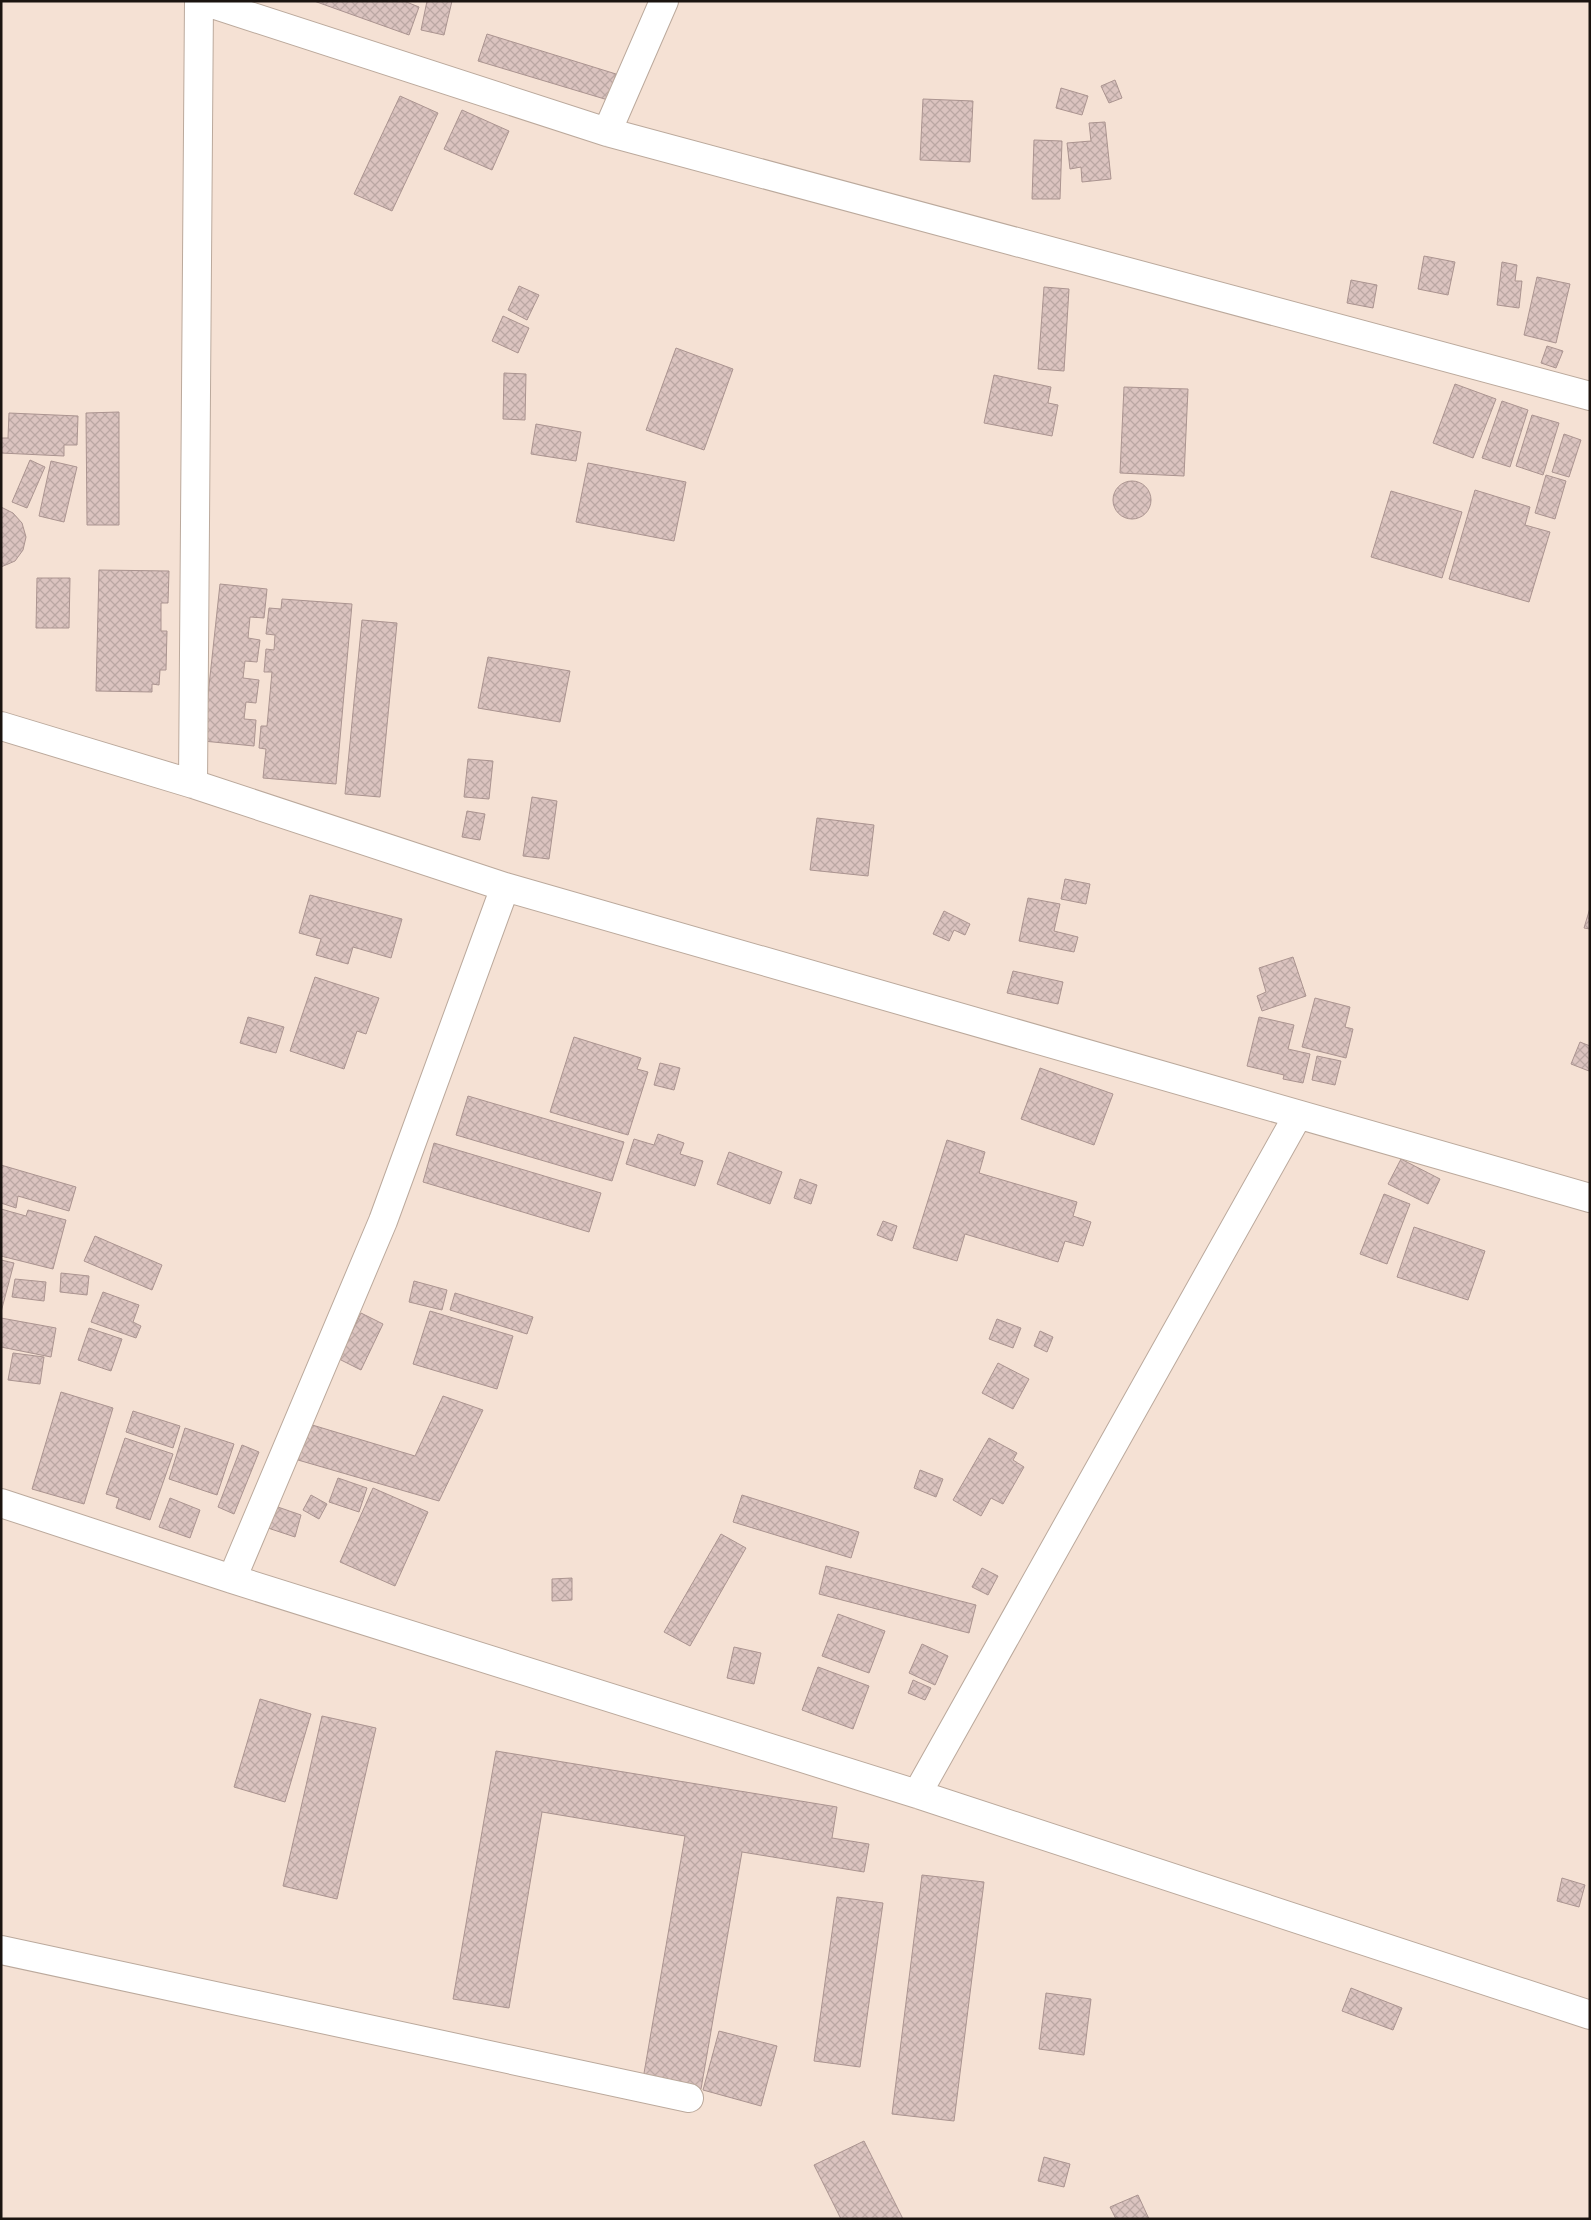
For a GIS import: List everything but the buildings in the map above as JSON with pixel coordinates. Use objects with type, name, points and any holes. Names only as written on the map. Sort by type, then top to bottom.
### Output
[{"type":"street","points":[[193,784],[199,1]]},
{"type":"street","points":[[204,1],[606,132],[1590,396]]},
{"type":"street","points":[[606,132],[664,1]]},
{"type":"street","points":[[1,726],[193,784],[505,887],[1590,1198]]},
{"type":"street","points":[[232,1579],[383,1221],[505,887]]},
{"type":"street","points":[[917,1794],[1298,1115]]},
{"type":"street","points":[[1,1503],[232,1579],[917,1794],[1590,2015]]},
{"type":"street","points":[[1,1950],[689,2098]]}]
